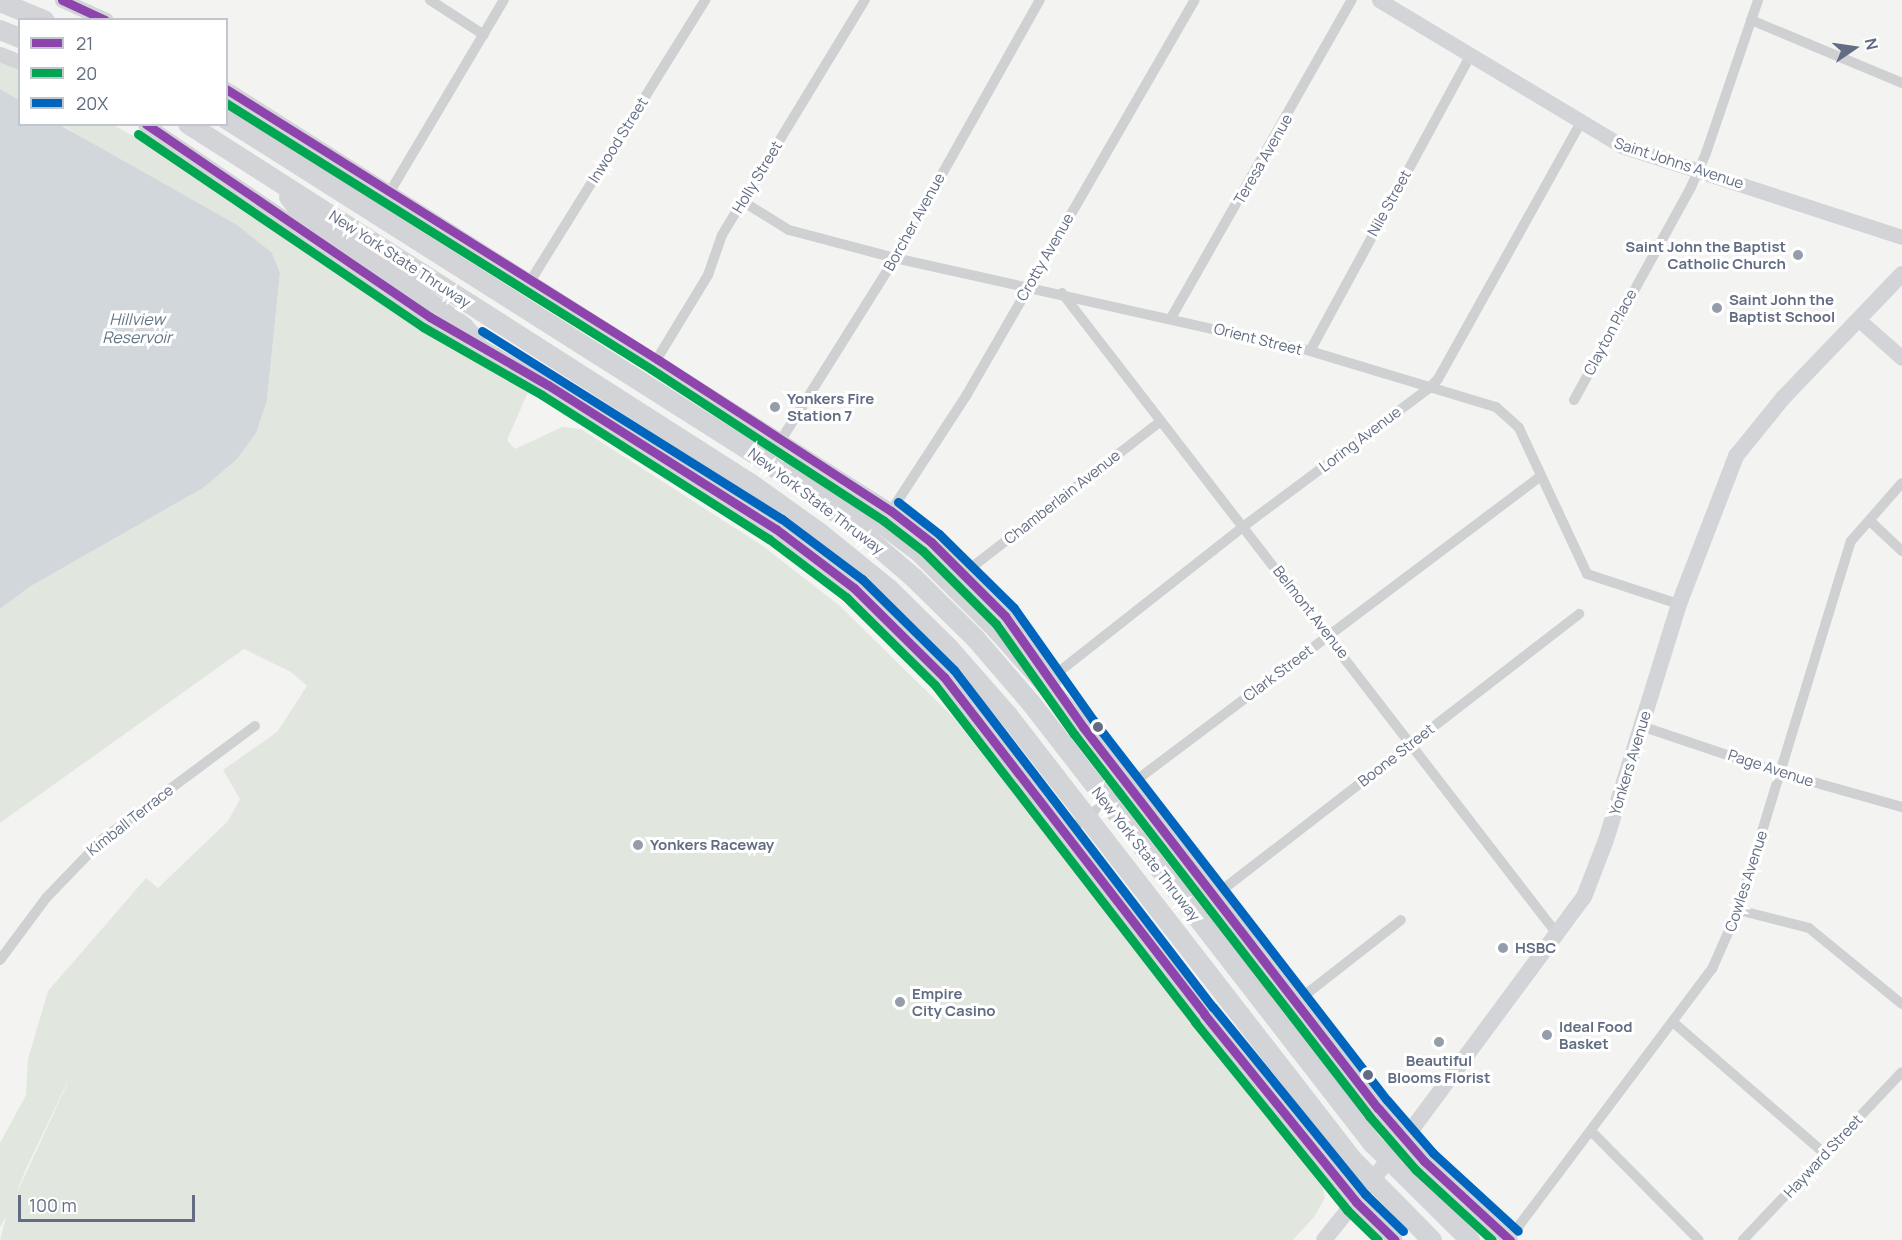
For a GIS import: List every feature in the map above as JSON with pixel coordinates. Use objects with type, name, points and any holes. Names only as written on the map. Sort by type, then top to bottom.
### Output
[{"type":"highway","points":[[0,2],[39,18]]},
{"type":"highway","points":[[0,30],[18,37]]},
{"type":"highway","name":"New York State Thruway","points":[[228,119],[761,458],[882,549],[982,646],[1031,703],[1372,1143],[1470,1240]]},
{"type":"highway","name":"New York State Thruway","points":[[191,126],[777,501],[888,588],[950,648],[1007,714],[1345,1151],[1432,1240]]},
{"type":"highway","points":[[277,181],[299,210],[464,327],[476,341]]},
{"type":"highway","points":[[761,458],[800,470],[878,520],[919,552],[997,630],[1083,728]]},
{"type":"main road","points":[[62,0],[102,18]]},
{"type":"main road","name":"Saint Johns Avenue","points":[[1379,0],[1580,124],[1622,146],[1902,237]]},
{"type":"main road","points":[[0,54],[18,61]]},
{"type":"main road","points":[[228,89],[657,359],[891,511],[963,574],[1005,616],[1051,678],[1124,790],[1214,897],[1401,1143],[1509,1240]]},
{"type":"main road","points":[[149,126],[304,229],[373,280],[476,341],[776,529],[854,588],[944,677],[1070,831],[1204,1014],[1395,1240]]},
{"type":"main road","name":"Yonkers Avenue","points":[[1324,1240],[1401,1143],[1584,897],[1598,864],[1678,604],[1736,456],[1783,398],[1902,274]]},
{"type":"main road","points":[[1859,320],[1902,358]]},
{"type":"street","points":[[430,0],[484,35]]},
{"type":"street","points":[[391,190],[504,0]]},
{"type":"street","name":"Inwood Street","points":[[531,280],[705,0]]},
{"type":"street","name":"Holly Street","points":[[657,359],[708,275],[722,235],[865,0]]},
{"type":"street","name":"Borcher Avenue","points":[[781,440],[895,258],[1040,0]]},
{"type":"street","name":"Crotty Avenue","points":[[891,511],[966,396],[1195,0]]},
{"type":"street","name":"Teresa Avenue","points":[[1171,318],[1352,0]]},
{"type":"street","name":"Clayton Place","points":[[1574,400],[1698,171],[1758,0]]},
{"type":"street","points":[[1751,20],[1902,83]]},
{"type":"street","name":"Nile Street","points":[[1310,351],[1470,56]]},
{"type":"street","name":"Loring Avenue","points":[[1051,678],[1244,526],[1428,389],[1438,379],[1580,124]]},
{"type":"street","name":"Orient Street","points":[[742,201],[789,230],[895,258],[1029,285],[1310,351],[1428,389],[1496,406],[1515,420],[1587,574],[1678,604]]},
{"type":"street","name":"Belmont Avenue","points":[[1062,293],[1557,934]]},
{"type":"street","name":"Chamberlain Avenue","points":[[963,574],[1161,421]]},
{"type":"street","name":"Clark Street","points":[[1070,831],[1541,476]]},
{"type":"street","name":"Cowles Avenue","points":[[1509,1240],[1674,1023],[1712,969],[1738,910],[1851,541],[1902,483]]},
{"type":"street","points":[[1870,521],[1902,551]]},
{"type":"street","name":"Boone Street","points":[[1214,897],[1579,614]]},
{"type":"street","name":"Kimball Terrace","points":[[0,960],[46,898],[104,838],[255,726]]},
{"type":"street","name":"Page Avenue","points":[[1641,726],[1781,773],[1902,807]]},
{"type":"street","points":[[1738,910],[1809,928],[1902,1004]]},
{"type":"street","points":[[1296,1002],[1401,920]]},
{"type":"street","points":[[1674,1023],[1825,1154]]},
{"type":"street","name":"Hayward Street","points":[[1743,1240],[1902,1072]]},
{"type":"street","points":[[1591,1131],[1700,1240]]},
{"type":"shaded area","points":[[0,62],[18,70],[18,99],[0,89]]},
{"type":"shaded area","name":"Yonkers Raceway","points":[[63,126],[115,126],[143,141],[151,135],[529,390],[507,440],[515,449],[562,427],[581,429],[763,546],[840,606],[953,717],[1322,1184],[1325,1198],[1314,1217],[1293,1240],[0,1240],[6,1217],[0,1227],[0,1143],[26,1095],[28,1059],[48,991],[146,878],[158,888],[228,821],[240,799],[223,770],[277,732],[307,686],[291,672],[244,649],[0,823],[0,609],[31,586],[203,488],[267,400],[280,273],[272,253]],"holes":[[[68,1081],[16,1195],[25,1171]]]},
{"type":"water","name":"Hillview Reservoir","points":[[0,89],[18,99],[18,126],[62,126],[237,225],[272,253],[280,273],[267,400],[256,433],[237,459],[203,488],[31,586],[0,609]]},
{"type":"transit line","name":"21","points":[[62,0],[101,18]]},
{"type":"transit line","name":"21","points":[[228,90],[657,359],[891,511],[931,542],[1005,616],[1083,727],[1378,1108],[1424,1161],[1510,1240]]},
{"type":"transit line","name":"20","points":[[228,104],[651,369],[884,521],[923,551],[996,624],[1074,734],[1369,1116],[1416,1170],[1492,1240]]},
{"type":"transit line","name":"21","points":[[149,126],[430,317],[548,385],[776,529],[854,588],[944,677],[1204,1014],[1356,1202],[1395,1240]]},
{"type":"transit line","name":"20","points":[[138,134],[423,327],[542,395],[769,539],[846,597],[935,685],[1195,1022],[1347,1210],[1378,1240]]},
{"type":"transit line","name":"20X","points":[[482,331],[782,519],[862,579],[954,670],[1213,1007],[1365,1194],[1403,1231]]},
{"type":"transit line","name":"20X","points":[[898,502],[939,534],[1014,608],[1093,720],[1387,1100],[1433,1153],[1518,1231]]},
{"type":"place","name":"Saint John the Baptist Catholic Church","points":[[1798,255]]},
{"type":"place","name":"Saint John the Baptist School","points":[[1717,308]]},
{"type":"place","name":"Yonkers Fire Station 7","points":[[775,407]]},
{"type":"place","name":"Yonkers Raceway","points":[[638,845]]},
{"type":"place","name":"HSBC","points":[[1503,948]]},
{"type":"place","name":"Empire City Casino","points":[[900,1002]]},
{"type":"place","name":"Ideal Food Basket","points":[[1547,1035]]},
{"type":"place","name":"Beautiful Blooms Florist","points":[[1439,1042]]}]
